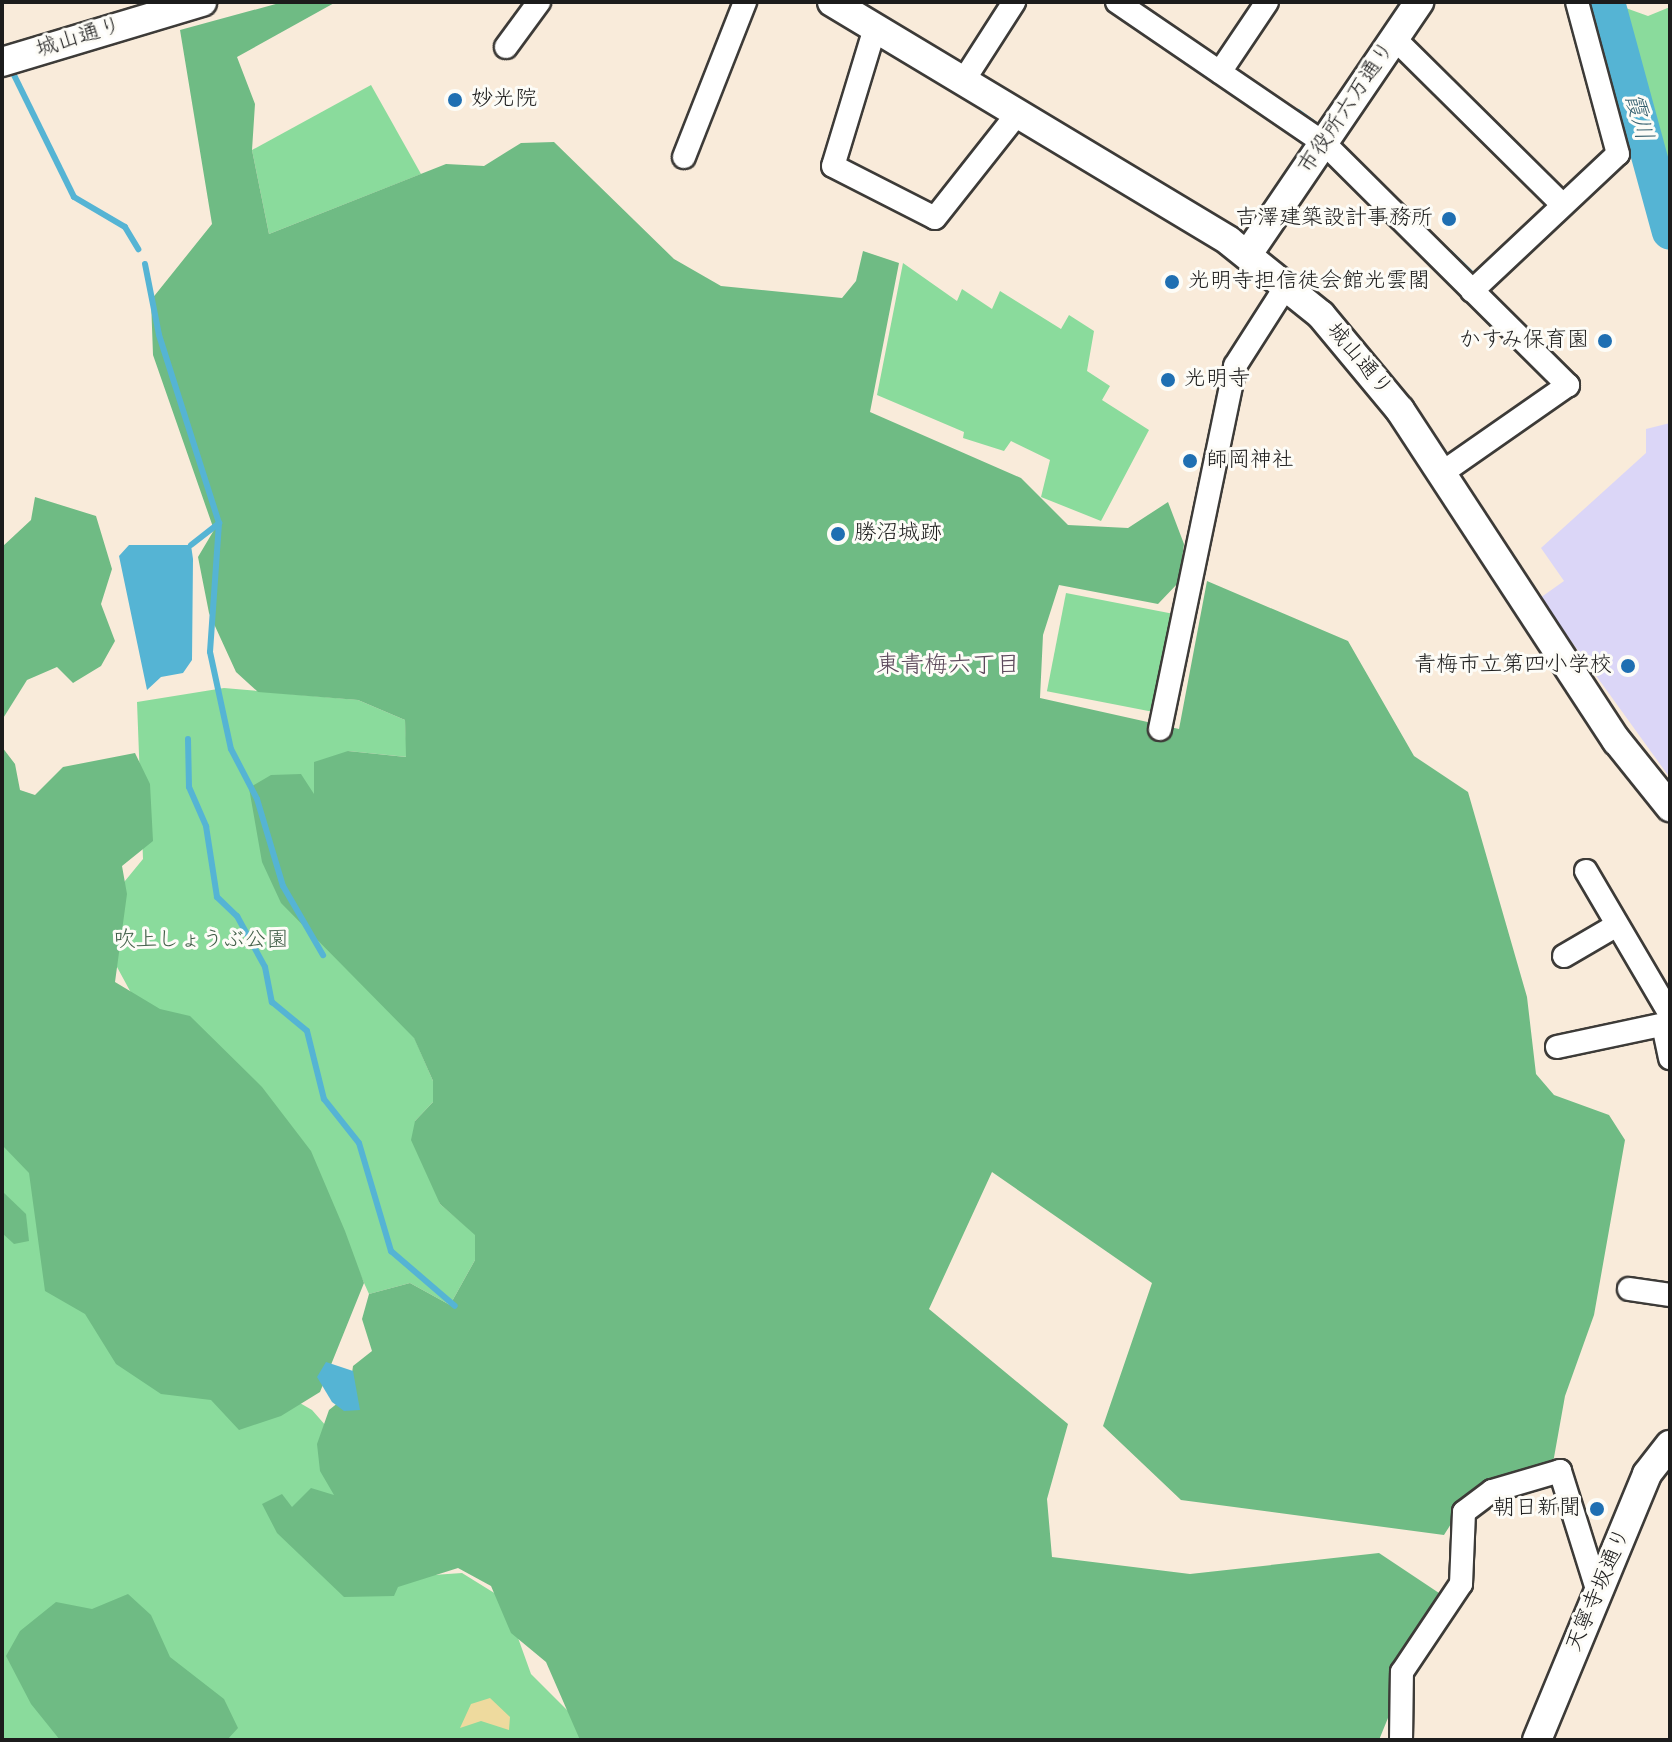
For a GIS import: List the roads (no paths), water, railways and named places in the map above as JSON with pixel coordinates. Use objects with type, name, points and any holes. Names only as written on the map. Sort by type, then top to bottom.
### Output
[{"type":"street","name":"城山通り","points":[[2,62],[157,8],[202,2]]},
{"type":"street","points":[[506,47],[539,2]]},
{"type":"street","points":[[684,157],[745,2]]},
{"type":"street","name":"城山通り","points":[[832,2],[869,16],[964,80],[1248,254],[1288,283],[1358,354],[1442,473],[1617,741],[1670,807]]},
{"type":"street","points":[[964,80],[1014,2]]},
{"type":"street","points":[[1117,2],[1224,66],[1328,136],[1477,286],[1568,385],[1442,473]]},
{"type":"street","points":[[1224,66],[1267,2]]},
{"type":"street","name":"市役所六万通り","points":[[1248,254],[1419,2]]},
{"type":"street","points":[[1477,286],[1618,154],[1577,2]]},
{"type":"street","points":[[869,16],[833,166],[935,218],[1018,113]]},
{"type":"street","points":[[1395,39],[1563,205]]},
{"type":"street","points":[[1160,729],[1235,366],[1288,283]]},
{"type":"street","points":[[1586,871],[1668,1020],[1670,1058]]},
{"type":"street","points":[[1564,956],[1617,925]]},
{"type":"street","points":[[1557,1047],[1668,1020]]},
{"type":"street","points":[[1629,1289],[1670,1295]]},
{"type":"street","name":"天寧寺坂通り","points":[[1537,1740],[1647,1474],[1670,1445]]},
{"type":"street","points":[[1401,1740],[1402,1672],[1461,1584],[1464,1512],[1492,1491],[1560,1471],[1598,1592]]},
{"type":"water","points":[[129,545],[191,545],[193,559],[192,660],[183,673],[161,677],[147,690],[119,556]]},
{"type":"water","points":[[326,1362],[353,1371],[360,1410],[344,1411],[332,1402],[317,1377]]},
{"type":"waterway","name":"霞川","points":[[1607,2],[1670,232]]},
{"type":"waterway","points":[[13,73],[74,197],[125,227],[138,249]]},
{"type":"waterway","points":[[1298,112],[1321,129]]},
{"type":"waterway","points":[[1450,253],[1477,279]]},
{"type":"waterway","points":[[145,264],[159,335],[219,523],[210,652],[231,749],[257,799],[283,886],[323,955]]},
{"type":"waterway","points":[[191,545],[219,523]]},
{"type":"waterway","points":[[188,739],[189,787],[206,826],[217,897],[237,916],[265,967],[272,1002],[307,1031],[324,1099],[359,1143],[391,1251],[455,1306]]},
{"type":"place","name":"妙光院","points":[[455,100]]},
{"type":"place","name":"吉澤建築設計事務所","points":[[1449,219]]},
{"type":"place","name":"光明寺担信徒会館光雲閣","points":[[1172,282]]},
{"type":"place","name":"かすみ保育園","points":[[1605,341]]},
{"type":"place","name":"光明寺","points":[[1168,380]]},
{"type":"place","name":"師岡神社","points":[[1190,461]]},
{"type":"place","name":"勝沼城跡","points":[[838,534]]},
{"type":"place","name":"青梅市立第四小学校","points":[[1628,666]]},
{"type":"place","name":"朝日新聞","points":[[1597,1509]]},
{"type":"district","name":"東青梅六丁目","points":[[948,666]]},
{"type":"park label","name":"吹上しょうぶ公園","points":[[201,941]]}]
